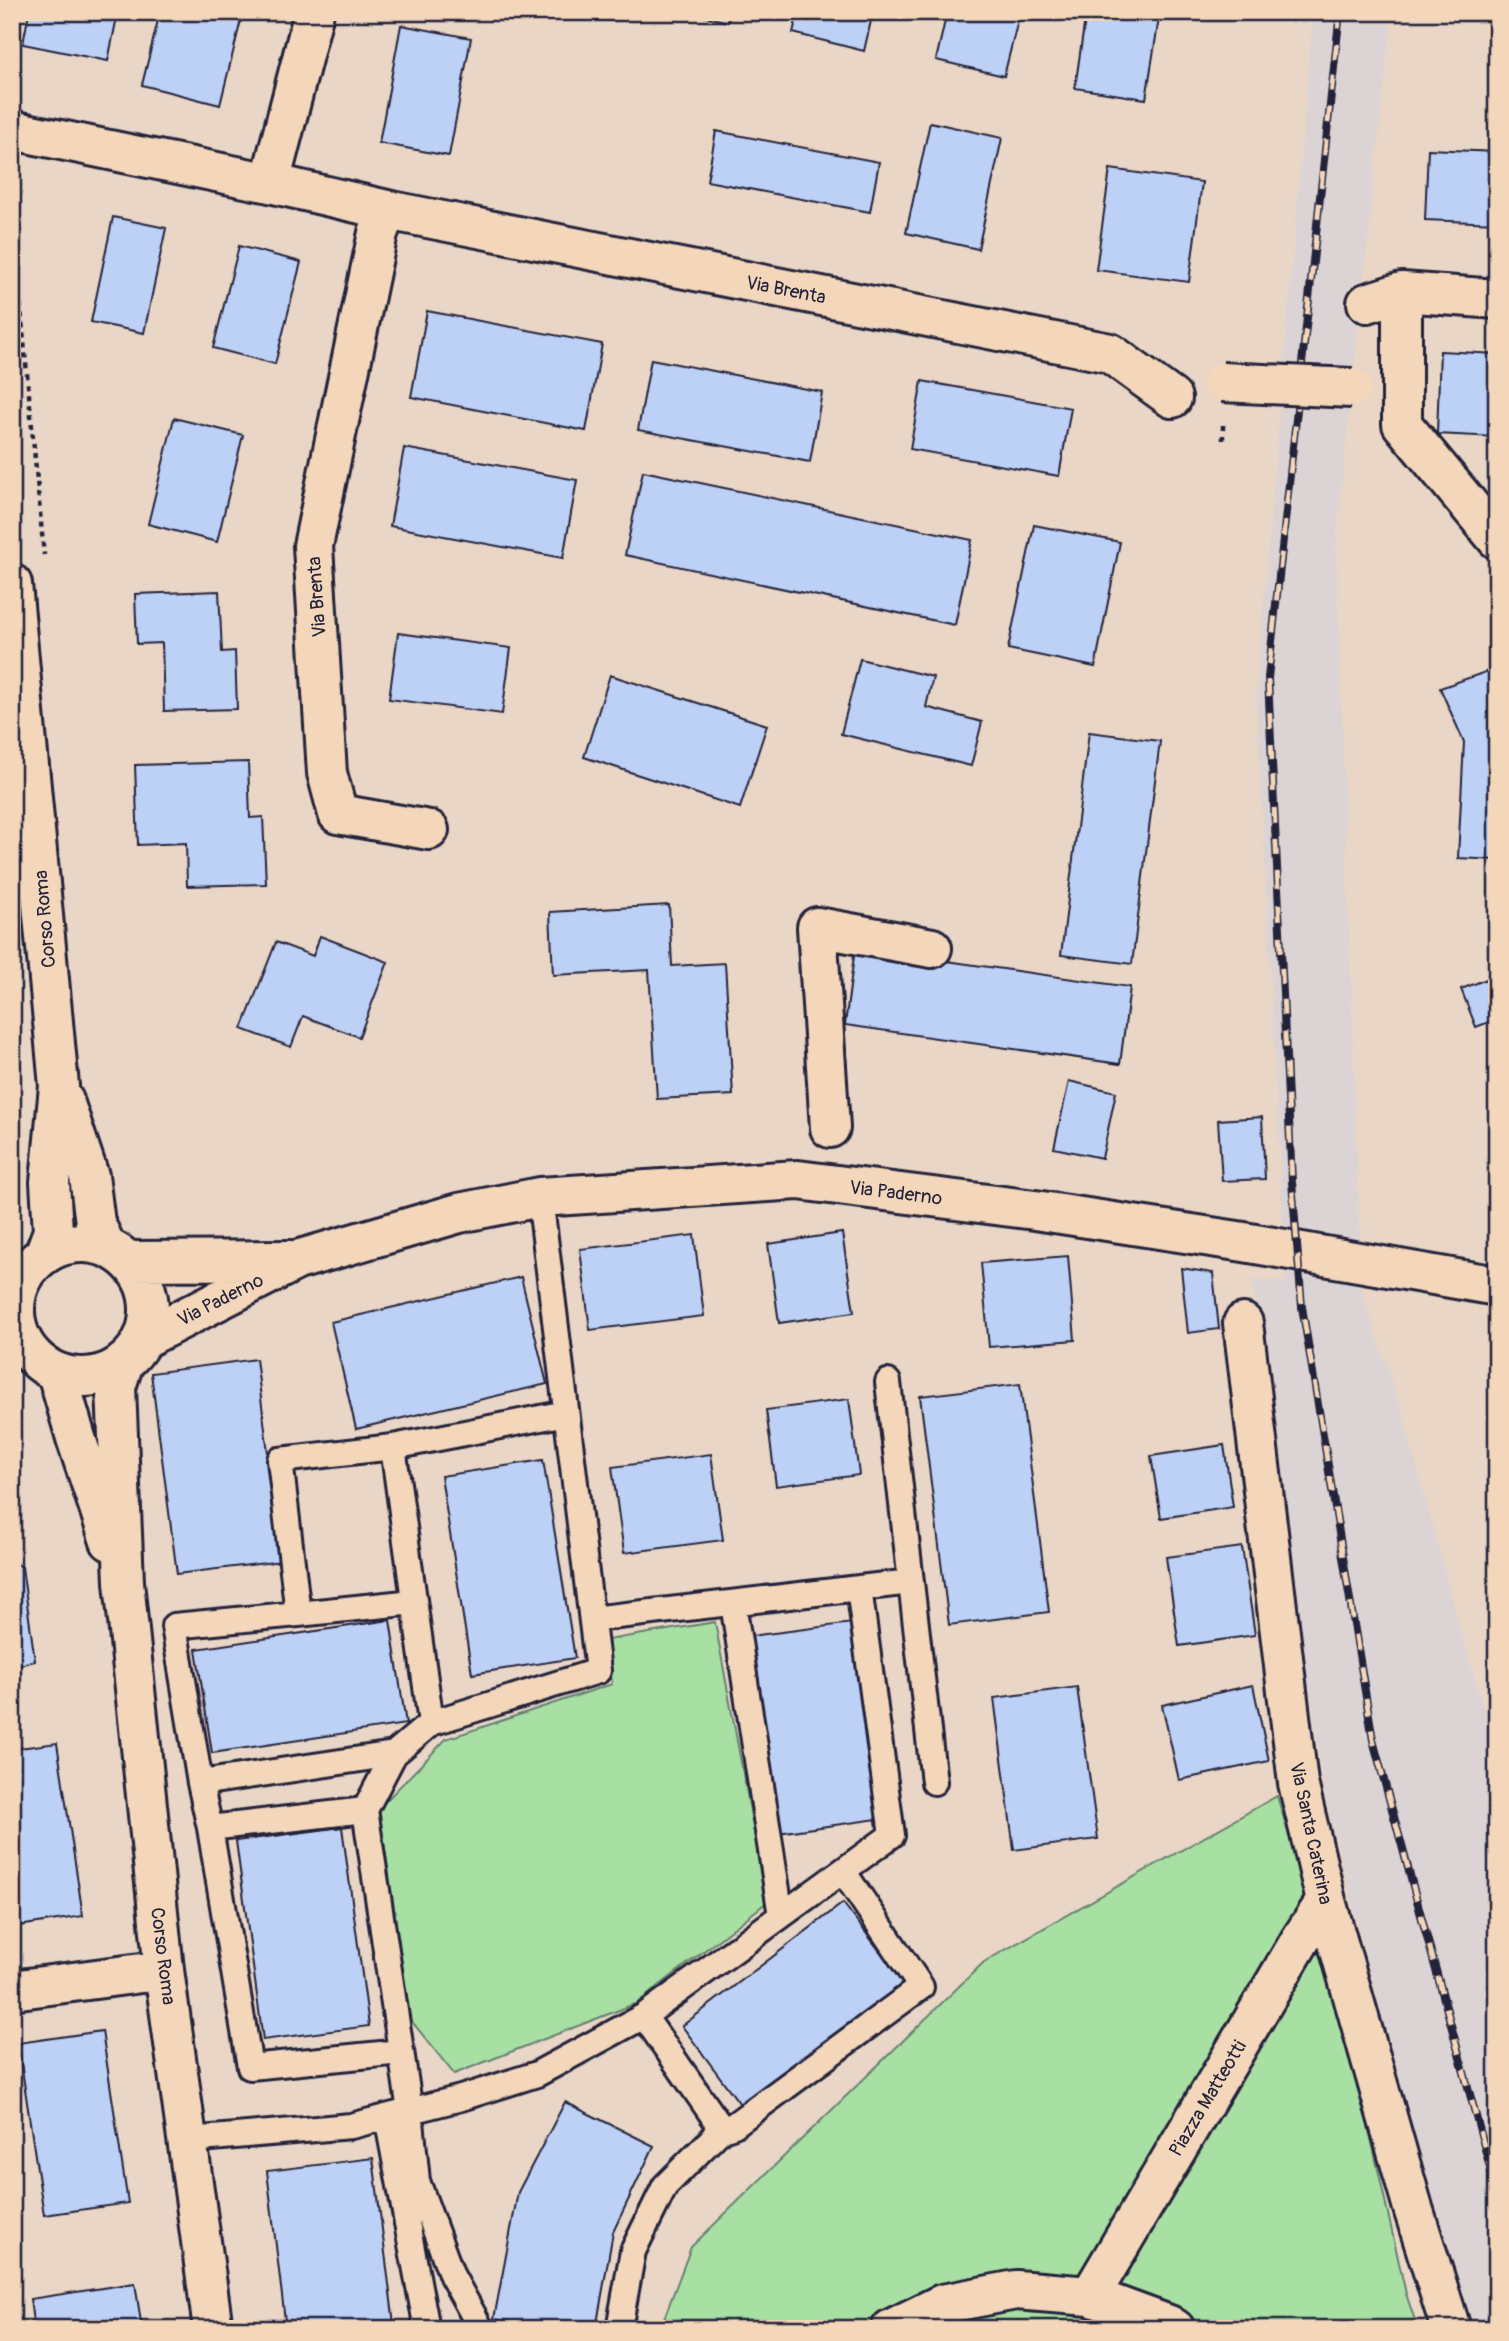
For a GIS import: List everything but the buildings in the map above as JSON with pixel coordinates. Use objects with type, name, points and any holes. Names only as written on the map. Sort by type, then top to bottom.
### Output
[{"type":"street","points":[[270,183],[314,12]]},
{"type":"street","name":"Via Brenta","points":[[12,130],[387,210],[1110,353],[1171,398]]},
{"type":"street","name":"Via Brenta","points":[[387,210],[378,233],[313,546],[327,773],[338,814],[429,830]]},
{"type":"street","points":[[1497,299],[1385,298],[1402,424],[1497,539]]},
{"type":"street","points":[[1222,382],[1352,388]]},
{"type":"street","name":"Corso Roma","points":[[12,584],[59,1086],[50,1182],[53,1231],[44,1255],[28,1269],[14,1297],[15,1319],[23,1342],[76,1438],[124,1582]]},
{"type":"street","points":[[830,1128],[817,927],[932,948]]},
{"type":"street","name":"Corso Roma","points":[[59,1086],[89,1176],[95,1223],[117,1254],[137,1271],[149,1304],[133,1350],[116,1387],[124,1582],[164,1970],[214,2329]]},
{"type":"street","name":"Via Paderno","points":[[133,1350],[297,1260],[459,1213],[540,1198],[798,1180],[1048,1212],[1497,1286]]},
{"type":"street","points":[[44,1255],[65,1244],[85,1242],[117,1254]]},
{"type":"street","name":"Via Paderno","points":[[117,1254],[297,1260]]},
{"type":"street","name":"Via Santa Caterina","points":[[1243,1323],[1298,1783],[1326,1901],[1413,2208],[1451,2329]]},
{"type":"street","points":[[35,1364],[74,1377],[93,1377],[114,1370],[133,1350]]},
{"type":"street","name":"Piazza Matteotti","points":[[1090,2296],[1326,1901]]},
{"type":"street","points":[[12,1990],[164,1970]]},
{"type":"street","points":[[891,2329],[942,2304],[1016,2290],[1090,2296],[1175,2329]]},
{"type":"lane","points":[[427,2329],[398,2114],[401,2052],[365,1810],[394,1754],[430,1723],[598,1671],[540,1198]]},
{"type":"lane","points":[[888,1381],[934,1782]]},
{"type":"lane","points":[[298,1614],[280,1460],[393,1447],[566,1413]]},
{"type":"lane","points":[[393,1447],[430,1723]]},
{"type":"lane","points":[[592,1619],[911,1582]]},
{"type":"lane","points":[[189,2140],[351,2126],[461,2098],[537,2074],[644,2016],[892,1835],[859,1588]]},
{"type":"lane","points":[[401,2052],[250,2067],[174,1626],[414,1602]]},
{"type":"lane","points":[[733,1603],[781,1916]]},
{"type":"lane","points":[[200,1783],[394,1754]]},
{"type":"lane","points":[[210,1828],[365,1810]]},
{"type":"lane","points":[[619,2329],[633,2251],[665,2186],[722,2129],[734,2125],[921,1987],[843,1871]]},
{"type":"lane","points":[[644,2016],[722,2129]]},
{"type":"lane","points":[[398,2114],[417,2181],[452,2276],[481,2329]]},
{"type":"shaded area","points":[[1313,12],[1392,12],[1336,540],[1359,1217],[1364,1299],[1401,1407],[1461,1632],[1497,1753],[1497,2329],[1468,2329],[1449,2275],[1324,1794],[1252,1279],[1286,1282],[1256,693]]},
{"type":"green space","points":[[715,1622],[767,1902],[637,2003],[454,2074],[410,2019],[379,1808],[446,1739],[612,1684],[607,1640]]},
{"type":"green space","points":[[1277,1796],[1344,2018],[1406,2294],[1418,2329],[660,2329],[691,2247],[984,1962]]},
{"type":"railway","points":[[1340,12],[1268,678],[1292,1182],[1302,1307],[1373,1740],[1497,2193]]}]
